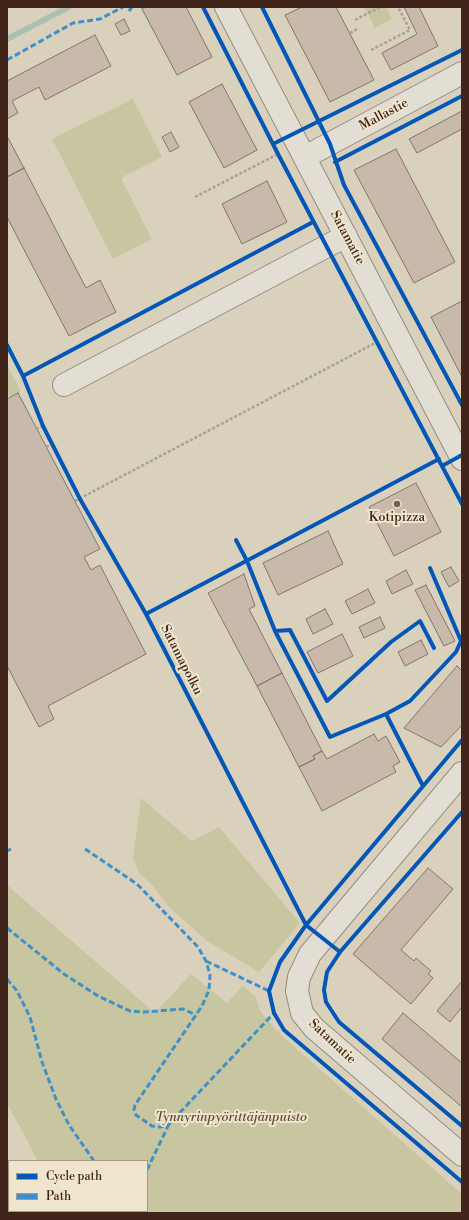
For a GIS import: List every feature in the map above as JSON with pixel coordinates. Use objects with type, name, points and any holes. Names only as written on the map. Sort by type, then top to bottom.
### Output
[{"type":"street","name":"Satamatie","points":[[230,10],[462,459]]},
{"type":"street","name":"Mallastie","points":[[305,157],[462,73]]},
{"type":"street","points":[[64,385],[346,236]]},
{"type":"street","name":"Satamatie","points":[[462,773],[310,954],[299,977],[297,991],[302,1013],[314,1028],[462,1155]]},
{"type":"path","points":[[355,20],[380,7]]},
{"type":"path","points":[[371,50],[410,30],[398,7]]},
{"type":"path","points":[[350,33],[360,28]]},
{"type":"path","points":[[275,149],[281,161]]},
{"type":"path","points":[[195,197],[278,154]]},
{"type":"path","points":[[374,335],[381,349]]},
{"type":"path","points":[[75,501],[377,342]]},
{"type":"path","points":[[40,418],[46,432]]},
{"type":"path","points":[[36,429],[43,426]]},
{"type":"path","points":[[49,438],[56,450]]},
{"type":"path","points":[[46,447],[52,444]]},
{"type":"path","points":[[76,492],[84,506]]},
{"type":"green space","points":[[364,7],[386,7],[392,19],[375,28]]},
{"type":"green space","points":[[133,99],[162,157],[121,178],[152,239],[113,259],[52,139]]},
{"type":"green space","points":[[7,365],[21,392],[10,397],[7,391]]},
{"type":"green space","points":[[141,798],[192,841],[219,827],[300,923],[259,972],[207,941],[168,906],[153,886],[139,873],[133,858]]},
{"type":"green space","name":"Tynnyrinpyörittäjänpuisto","points":[[7,885],[155,1013],[191,974],[227,1003],[243,986],[256,997],[260,1011],[281,1035],[462,1194],[462,1213],[65,1213],[148,1212],[148,1160],[37,1160],[7,1103]]},
{"type":"building","points":[[145,7],[186,7],[212,57],[177,75],[142,9]]},
{"type":"building","points":[[302,7],[336,7],[374,80],[330,102],[285,15]]},
{"type":"building","points":[[404,7],[419,7],[438,46],[391,70],[382,53],[417,34]]},
{"type":"building","points":[[124,19],[130,31],[121,35],[115,24]]},
{"type":"building","points":[[95,35],[111,66],[45,100],[39,87],[12,101],[18,113],[7,119],[7,81]]},
{"type":"building","points":[[222,84],[257,150],[224,168],[189,102]]},
{"type":"building","points":[[462,111],[462,129],[417,153],[409,139]]},
{"type":"building","points":[[171,132],[179,147],[170,152],[162,137]]},
{"type":"building","points":[[7,136],[24,168],[7,177]]},
{"type":"building","points":[[396,149],[455,262],[414,283],[354,170]]},
{"type":"building","points":[[24,168],[86,288],[100,280],[116,312],[69,336],[7,217],[7,177]]},
{"type":"building","points":[[267,181],[287,222],[242,244],[222,204]]},
{"type":"building","points":[[462,301],[462,377],[431,317]]},
{"type":"building","points":[[18,393],[100,549],[84,557],[91,570],[100,565],[146,654],[48,706],[54,719],[39,727],[7,666],[7,399]]},
{"type":"building","points":[[416,483],[441,532],[394,556],[369,507]]},
{"type":"building","points":[[328,531],[343,564],[278,595],[263,563]]},
{"type":"building","points":[[451,567],[459,581],[449,587],[441,572]]},
{"type":"building","points":[[406,570],[413,584],[392,594],[386,581]]},
{"type":"building","points":[[244,574],[255,606],[249,609],[282,673],[257,686],[208,593]]},
{"type":"building","points":[[426,585],[455,641],[444,646],[415,590]]},
{"type":"building","points":[[368,589],[375,603],[352,614],[345,601]]},
{"type":"building","points":[[325,609],[333,624],[313,634],[306,619]]},
{"type":"building","points":[[380,617],[385,628],[364,638],[359,627]]},
{"type":"building","points":[[342,634],[353,656],[318,673],[307,652]]},
{"type":"building","points":[[421,640],[428,654],[405,666],[398,652]]},
{"type":"building","points":[[457,666],[462,671],[462,725],[441,747],[404,728]]},
{"type":"building","points":[[282,673],[322,751],[313,756],[315,759],[299,767],[257,686]]},
{"type":"building","points":[[374,734],[378,741],[386,736],[400,762],[393,766],[396,772],[322,811],[299,767],[315,759],[313,756],[322,751],[327,759]]},
{"type":"building","points":[[428,868],[453,889],[401,950],[414,961],[416,958],[431,971],[428,974],[433,978],[411,1004],[353,954]]},
{"type":"building","points":[[462,981],[462,1007],[450,1022],[437,1011]]},
{"type":"building","points":[[403,1013],[462,1063],[462,1107],[382,1039]]},
{"type":"waterway","points":[[7,39],[69,7]]},
{"type":"marked path","points":[[7,60],[73,23],[100,19],[123,7]]},
{"type":"marked path","points":[[129,11],[132,7]]},
{"type":"marked path","points":[[7,851],[11,849]]},
{"type":"marked path","points":[[85,849],[137,884],[198,947],[206,961],[210,975],[209,990],[202,1006],[135,1105],[134,1110],[136,1115],[152,1126],[160,1127],[169,1124],[274,1013]]},
{"type":"marked path","points":[[7,928],[64,974],[98,996],[130,1011],[144,1012],[183,1009],[196,1015]]},
{"type":"marked path","points":[[206,961],[269,991]]},
{"type":"marked path","points":[[7,979],[17,991],[30,1017],[42,1062],[56,1099],[69,1125],[93,1160]]},
{"type":"marked path","points":[[148,1168],[169,1124]]},
{"type":"cycle path","points":[[203,7],[278,154],[442,466]]},
{"type":"cycle path","points":[[262,7],[330,144],[344,185],[462,405]]},
{"type":"cycle path","points":[[273,144],[462,50]]},
{"type":"cycle path","points":[[335,162],[462,96]]},
{"type":"cycle path","points":[[23,376],[313,222]]},
{"type":"cycle path","name":"Satamapolku","points":[[7,345],[23,376],[43,426],[80,499],[146,614],[306,925],[340,952]]},
{"type":"cycle path","points":[[462,455],[442,466],[462,504]]},
{"type":"cycle path","points":[[146,614],[439,459]]},
{"type":"cycle path","points":[[236,540],[247,561],[275,631],[330,737],[386,714],[410,701],[456,652],[461,641],[430,568]]},
{"type":"cycle path","points":[[275,631],[290,630],[327,701],[391,642],[420,621],[434,648]]},
{"type":"cycle path","points":[[386,714],[423,786]]},
{"type":"cycle path","points":[[462,740],[306,925],[280,962],[269,991],[274,1013],[284,1030],[462,1182]]},
{"type":"cycle path","points":[[462,812],[340,952],[327,972],[324,990],[326,1002],[339,1022],[462,1126]]},
{"type":"place","name":"Kotipizza","points":[[397,504]]}]
